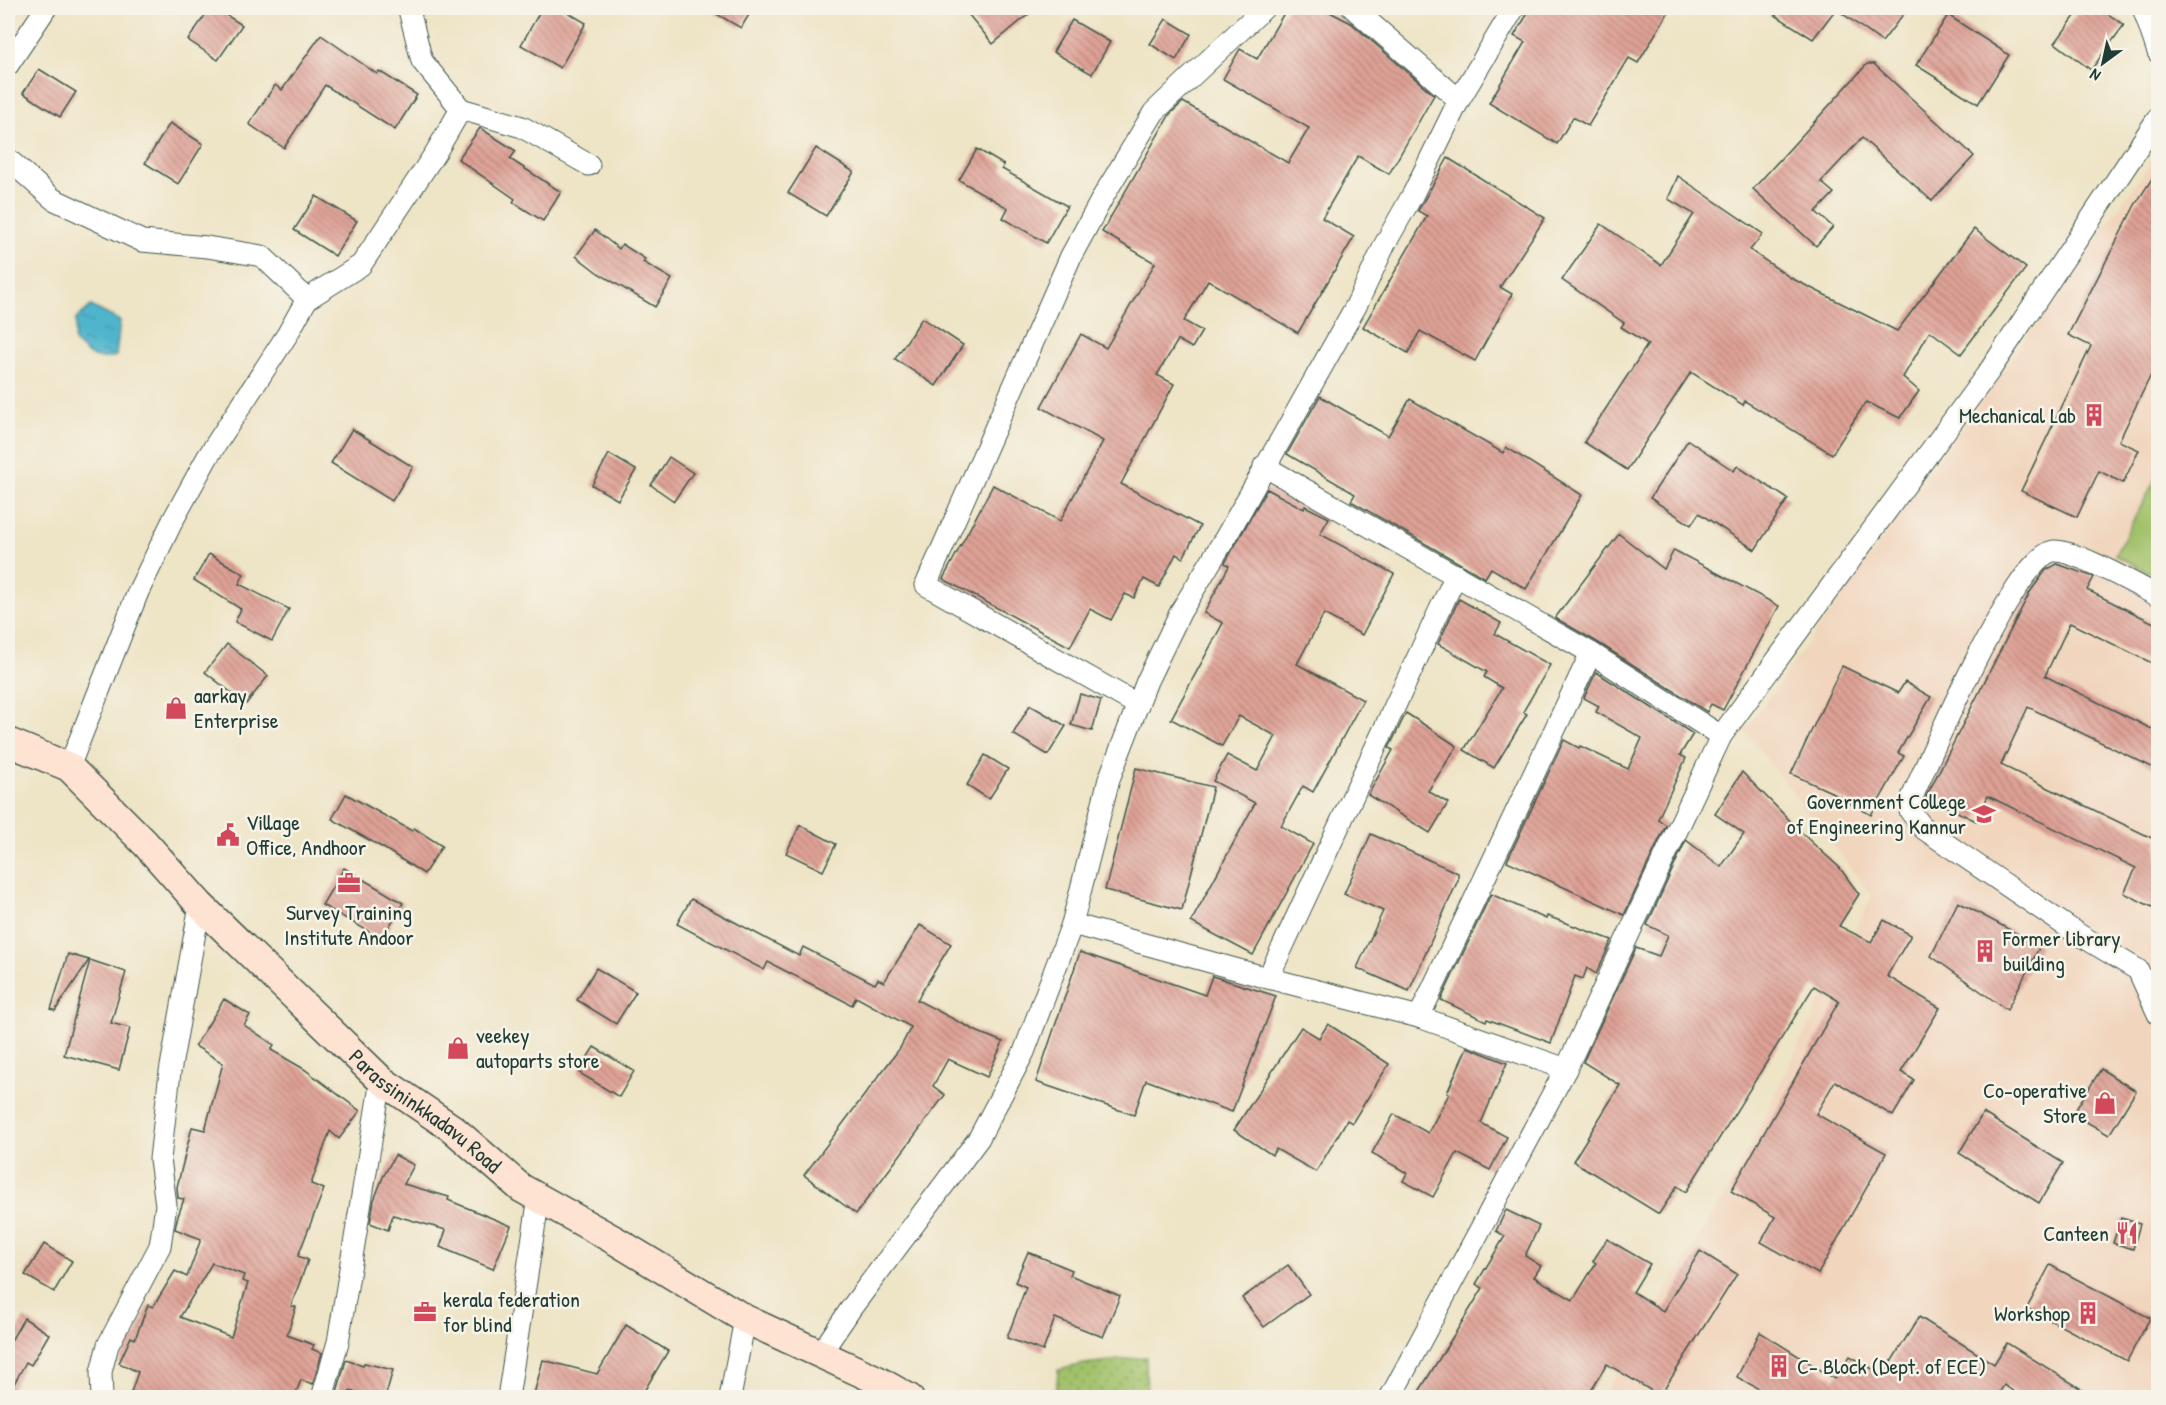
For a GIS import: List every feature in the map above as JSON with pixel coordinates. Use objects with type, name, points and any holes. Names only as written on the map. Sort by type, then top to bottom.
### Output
[{"type":"main road","name":"Parassininkkadavu Road","points":[[8,742],[69,767],[145,843],[201,905],[381,1080],[453,1129],[521,1188],[616,1241],[745,1319],[821,1353],[909,1398]]},
{"type":"street","points":[[8,65],[46,8]]},
{"type":"street","points":[[411,8],[409,10],[422,61],[461,109],[522,127],[589,165]]},
{"type":"street","points":[[1138,705],[926,585],[1071,256],[1104,195],[1154,112],[1264,8]]},
{"type":"street","points":[[1353,8],[1459,100]]},
{"type":"street","points":[[821,1353],[852,1307],[979,1138],[1024,1052],[1072,924],[1109,779],[1147,681],[1181,611],[1227,535],[1356,306],[1384,244],[1413,194],[1459,100],[1514,8]]},
{"type":"street","points":[[2143,8],[2158,52]]},
{"type":"street","points":[[69,767],[138,592],[172,520],[207,458],[287,335],[307,298],[361,265],[436,152],[461,109]]},
{"type":"street","points":[[1390,1398],[1566,1069],[1721,736],[1990,370],[2158,118]]},
{"type":"street","points":[[8,159],[53,199],[142,241],[207,247],[262,256],[307,298]]},
{"type":"street","points":[[1264,466],[1591,653],[1721,736]]},
{"type":"street","points":[[2158,596],[2073,554],[2054,551],[2044,554],[2028,571],[1980,651],[1937,739],[1910,802],[1911,811],[1924,829],[2076,932],[2138,970],[2158,1014]]},
{"type":"street","points":[[1268,978],[1456,575]]},
{"type":"street","points":[[1419,1017],[1591,653]]},
{"type":"street","points":[[102,1398],[101,1372],[108,1345],[160,1246],[166,1205],[160,1159],[169,1083],[201,905]]},
{"type":"street","points":[[1072,924],[1419,1017],[1566,1069]]},
{"type":"street","points":[[322,1398],[338,1342],[381,1080]]},
{"type":"street","points":[[508,1398],[539,1197]]},
{"type":"street","points":[[730,1398],[745,1319]]},
{"type":"shaded area","name":"Government College of Engineering Kannur","points":[[2158,153],[2158,1397],[1602,1398],[1730,1187],[1872,896],[1745,731]]},
{"type":"green space","points":[[2158,474],[2158,577],[2115,555]]},
{"type":"green space","points":[[1146,1357],[1147,1397],[1056,1397],[1058,1370],[1084,1364]]},
{"type":"water","points":[[91,306],[120,321],[116,356],[93,357],[74,342],[76,319]]},
{"type":"building","points":[[210,8],[215,8],[242,25],[218,60],[188,40]]},
{"type":"building","points":[[542,8],[560,8],[586,23],[560,68],[521,45]]},
{"type":"building","points":[[706,8],[753,8],[741,28]]},
{"type":"building","points":[[963,8],[1036,8],[993,44]]},
{"type":"building","points":[[1287,8],[1322,8],[1351,23],[1434,95],[1389,174],[1358,156],[1322,218],[1354,237],[1298,333],[1208,280],[1184,321],[1202,331],[1192,348],[1178,340],[1157,375],[1174,384],[1121,484],[1200,526],[1183,558],[1176,554],[1159,587],[1144,579],[1134,598],[1125,594],[1111,620],[1090,609],[1070,647],[943,579],[993,485],[1060,521],[1103,441],[1041,407],[1081,334],[1106,348],[1155,263],[1102,232],[1170,114],[1183,102],[1288,163],[1309,128],[1223,79],[1240,49],[1257,59]]},
{"type":"building","points":[[1531,8],[1671,8],[1638,63],[1629,58],[1588,126],[1573,117],[1557,144],[1489,103],[1525,42],[1514,36]]},
{"type":"building","points":[[1764,8],[1908,8],[1882,42],[1836,9],[1813,39]]},
{"type":"building","points":[[2081,8],[2099,8],[2124,25],[2091,70],[2055,43]]},
{"type":"building","points":[[1948,15],[2009,55],[1978,104],[1916,65]]},
{"type":"building","points":[[1166,19],[1191,34],[1176,60],[1150,44]]},
{"type":"building","points":[[1072,20],[1110,42],[1092,74],[1053,52]]},
{"type":"building","points":[[321,35],[377,74],[379,71],[417,95],[395,130],[325,85],[284,148],[249,124],[275,85],[282,90]]},
{"type":"building","points":[[1867,64],[1874,64],[1974,156],[1932,201],[1862,138],[1821,182],[1834,193],[1816,212],[1833,227],[1816,246],[1753,189]]},
{"type":"building","points":[[39,69],[76,92],[60,117],[23,93]]},
{"type":"building","points":[[170,123],[203,144],[178,184],[145,163]]},
{"type":"building","points":[[480,128],[516,151],[510,159],[561,192],[543,221],[513,202],[515,199],[458,159]]},
{"type":"building","points":[[816,148],[854,172],[826,216],[788,193]]},
{"type":"building","points":[[977,149],[1004,165],[1002,169],[1067,206],[1046,243],[1003,218],[1008,208],[959,180]]},
{"type":"building","points":[[1448,158],[1545,218],[1500,287],[1512,294],[1475,361],[1420,331],[1408,353],[1363,327],[1427,216],[1418,211]]},
{"type":"building","points":[[2158,169],[2158,379],[2151,375],[2119,441],[2139,450],[2123,483],[2099,471],[2077,517],[2021,491],[2091,346],[2068,335],[2135,205]]},
{"type":"building","points":[[1678,176],[1763,234],[1750,250],[1791,278],[1897,331],[1974,229],[2026,268],[1961,354],[1930,331],[1903,377],[1919,391],[1900,418],[1866,402],[1832,454],[1745,401],[1743,405],[1691,372],[1627,470],[1584,442],[1648,344],[1621,327],[1624,323],[1562,280],[1601,224],[1661,265],[1694,214],[1668,199]]},
{"type":"building","points":[[316,196],[357,221],[335,256],[294,230]]},
{"type":"building","points":[[595,230],[619,249],[622,244],[645,259],[643,262],[672,279],[655,307],[598,273],[576,256]]},
{"type":"building","points":[[922,318],[963,345],[936,386],[895,359]]},
{"type":"building","points":[[1320,396],[1388,436],[1410,399],[1503,453],[1506,447],[1582,495],[1526,589],[1491,568],[1485,578],[1351,501],[1355,494],[1287,454]]},
{"type":"building","points":[[352,429],[413,467],[392,501],[331,463]]},
{"type":"building","points":[[1688,440],[1734,471],[1737,466],[1788,499],[1755,550],[1699,513],[1691,525],[1650,498]]},
{"type":"building","points":[[609,454],[636,470],[618,500],[592,485]]},
{"type":"building","points":[[669,457],[693,473],[674,501],[651,485]]},
{"type":"building","points":[[1267,489],[1304,509],[1305,506],[1329,518],[1320,534],[1394,574],[1362,635],[1324,614],[1297,664],[1363,700],[1313,792],[1303,786],[1281,826],[1313,844],[1253,955],[1191,922],[1255,803],[1213,781],[1227,755],[1257,771],[1276,736],[1239,716],[1222,746],[1171,719],[1223,623],[1204,613],[1229,566],[1225,563]]},
{"type":"building","points":[[1619,534],[1664,569],[1674,550],[1779,606],[1723,710],[1711,704],[1707,712],[1555,618]]},
{"type":"building","points":[[209,554],[244,574],[239,584],[289,609],[272,641],[235,622],[241,609],[194,580]]},
{"type":"building","points":[[2057,564],[2094,577],[2087,590],[2158,625],[2158,666],[2070,623],[2045,676],[2158,732],[2158,770],[2028,707],[2001,765],[2158,841],[2158,910],[2124,893],[2136,868],[1988,796],[1976,821],[1926,797],[2030,592],[2046,570]]},
{"type":"building","points":[[1459,599],[1501,623],[1495,634],[1550,665],[1523,712],[1527,714],[1494,768],[1464,750],[1502,688],[1484,677],[1487,672],[1438,644]]},
{"type":"building","points":[[227,644],[268,676],[246,704],[205,672]]},
{"type":"building","points":[[1842,666],[1898,693],[1905,682],[1931,697],[1898,753],[1904,756],[1871,815],[1829,791],[1791,774]]},
{"type":"building","points":[[1596,672],[1693,734],[1680,755],[1686,758],[1658,819],[1666,825],[1624,915],[1507,861],[1564,740],[1628,769],[1642,738],[1596,712],[1599,706],[1584,698]]},
{"type":"building","points":[[1080,694],[1101,700],[1092,731],[1071,725]]},
{"type":"building","points":[[1030,705],[1066,726],[1048,755],[1013,734]]},
{"type":"building","points":[[1406,713],[1457,746],[1428,791],[1448,803],[1430,833],[1368,795],[1393,750],[1389,748]]},
{"type":"building","points":[[985,755],[1008,769],[989,799],[967,785]]},
{"type":"building","points":[[1136,768],[1213,787],[1182,910],[1105,890]]},
{"type":"building","points":[[1742,772],[1839,867],[1859,894],[1839,926],[1871,942],[1884,920],[1911,935],[1887,976],[1940,1008],[1901,1072],[1914,1080],[1893,1116],[1835,1081],[1816,1114],[1886,1153],[1818,1274],[1761,1242],[1775,1217],[1731,1191],[1839,1001],[1814,986],[1686,1192],[1677,1186],[1659,1214],[1573,1161],[1620,1085],[1583,1062],[1636,948],[1659,956],[1668,935],[1647,925],[1686,840],[1721,867],[1744,834],[1715,814]]},
{"type":"building","points":[[346,794],[412,831],[414,828],[442,846],[424,874],[332,819]]},
{"type":"building","points":[[800,825],[836,844],[823,871],[786,853]]},
{"type":"building","points":[[1371,834],[1458,873],[1458,880],[1409,991],[1357,968],[1383,911],[1344,894]]},
{"type":"building","points":[[344,868],[403,903],[382,939],[322,905]]},
{"type":"building","points":[[1491,894],[1546,919],[1547,916],[1612,940],[1596,974],[1587,968],[1583,979],[1575,976],[1551,1043],[1487,1019],[1486,1021],[1441,1000]]},
{"type":"building","points":[[691,899],[799,956],[803,947],[875,984],[878,979],[884,982],[920,925],[951,944],[917,1000],[978,1032],[1003,1042],[987,1077],[948,1059],[933,1086],[945,1095],[856,1214],[804,1175],[900,1048],[911,1027],[856,997],[852,1005],[768,962],[764,970],[677,924]]},
{"type":"building","name":"Former library building","points":[[1958,902],[2040,946],[2007,1010],[1931,956]]},
{"type":"building","points":[[1080,952],[1205,995],[1212,976],[1276,996],[1232,1112],[1146,1080],[1134,1115],[1036,1082]]},
{"type":"building","points":[[68,954],[89,960],[55,1011],[51,1009]]},
{"type":"building","points":[[90,960],[126,972],[111,1023],[130,1028],[119,1070],[64,1055]]},
{"type":"building","points":[[596,968],[636,992],[616,1024],[577,1000]]},
{"type":"building","points":[[224,999],[250,1015],[244,1025],[274,1045],[271,1050],[304,1069],[360,1111],[339,1139],[330,1131],[311,1184],[324,1189],[298,1256],[308,1260],[291,1306],[296,1307],[287,1335],[314,1345],[312,1349],[322,1353],[313,1384],[301,1380],[294,1398],[129,1398],[138,1372],[119,1363],[131,1337],[135,1339],[148,1305],[153,1307],[175,1271],[187,1277],[201,1239],[175,1229],[184,1199],[178,1198],[177,1187],[192,1127],[205,1130],[223,1063],[195,1046]],"holes":[[[212,1263],[244,1275],[242,1281],[248,1283],[231,1337],[180,1317]]]},
{"type":"building","points":[[1328,1024],[1389,1064],[1352,1123],[1347,1120],[1316,1172],[1276,1149],[1272,1155],[1234,1130],[1301,1027],[1319,1038]]},
{"type":"building","points":[[594,1047],[634,1071],[619,1097],[578,1072]]},
{"type":"building","points":[[1467,1047],[1507,1063],[1481,1123],[1507,1137],[1490,1170],[1457,1153],[1433,1197],[1403,1181],[1407,1173],[1372,1153],[1394,1114],[1428,1133],[1449,1094],[1447,1093]]},
{"type":"building","name":"Co-operative Store","points":[[2101,1069],[2136,1091],[2109,1135],[2073,1114]]},
{"type":"building","points":[[1983,1113],[2063,1163],[2039,1203],[1959,1153]]},
{"type":"building","points":[[395,1155],[414,1165],[404,1184],[449,1197],[448,1200],[511,1226],[493,1269],[440,1247],[446,1230],[393,1215],[388,1230],[370,1223],[374,1200]]},
{"type":"building","points":[[1506,1210],[1539,1226],[1525,1256],[1541,1266],[1534,1277],[1573,1300],[1596,1263],[1593,1261],[1607,1239],[1650,1264],[1633,1292],[1663,1311],[1700,1251],[1737,1274],[1660,1396],[1607,1364],[1586,1398],[1415,1398],[1483,1288],[1476,1284],[1505,1236],[1496,1231]]},
{"type":"building","name":"Canteen","points":[[2121,1218],[2140,1224],[2133,1249],[2113,1243]]},
{"type":"building","points":[[44,1244],[72,1261],[54,1292],[25,1275]]},
{"type":"building","points":[[1028,1252],[1072,1270],[1070,1275],[1120,1296],[1103,1337],[1055,1318],[1043,1351],[1007,1338],[1026,1287],[1015,1282]]},
{"type":"building","points":[[1288,1265],[1309,1294],[1264,1327],[1242,1298]]},
{"type":"building","name":"Workshop","points":[[2050,1265],[2150,1318],[2127,1361],[2027,1308]]},
{"type":"building","points":[[1919,1317],[1994,1364],[2007,1343],[2096,1398],[2023,1398],[2004,1385],[1996,1398],[1775,1398],[1737,1377],[1760,1332],[1835,1379],[1850,1356],[1883,1375]]},
{"type":"building","points":[[24,1318],[49,1334],[31,1365],[26,1362],[8,1395],[8,1346]]},
{"type":"building","points":[[626,1325],[668,1351],[640,1398],[533,1398],[543,1360],[597,1374]]},
{"type":"building","points":[[346,1360],[363,1366],[364,1363],[393,1370],[385,1398],[372,1398],[350,1391],[348,1396],[337,1392]]},
{"type":"place","name":"Mechanical Lab","points":[[2094,415]]},
{"type":"place","name":"aarkay Enterprise","points":[[176,708]]},
{"type":"place","name":"Government College of Engineering Kannur","points":[[1984,814]]},
{"type":"place","name":"Village Office, Andhoor","points":[[228,835]]},
{"type":"place","name":"Survey Training Institute Andoor","points":[[349,883]]},
{"type":"place","name":"Former library building","points":[[1985,951]]},
{"type":"place","name":"veekey autoparts store","points":[[458,1048]]},
{"type":"place","name":"Co-operative Store","points":[[2105,1103]]},
{"type":"place","name":"Canteen","points":[[2127,1233]]},
{"type":"place","name":"kerala federation for blind","points":[[425,1312]]},
{"type":"place","name":"Workshop","points":[[2088,1313]]},
{"type":"place","name":"C- Block (Dept. of ECE)","points":[[1779,1366]]}]
